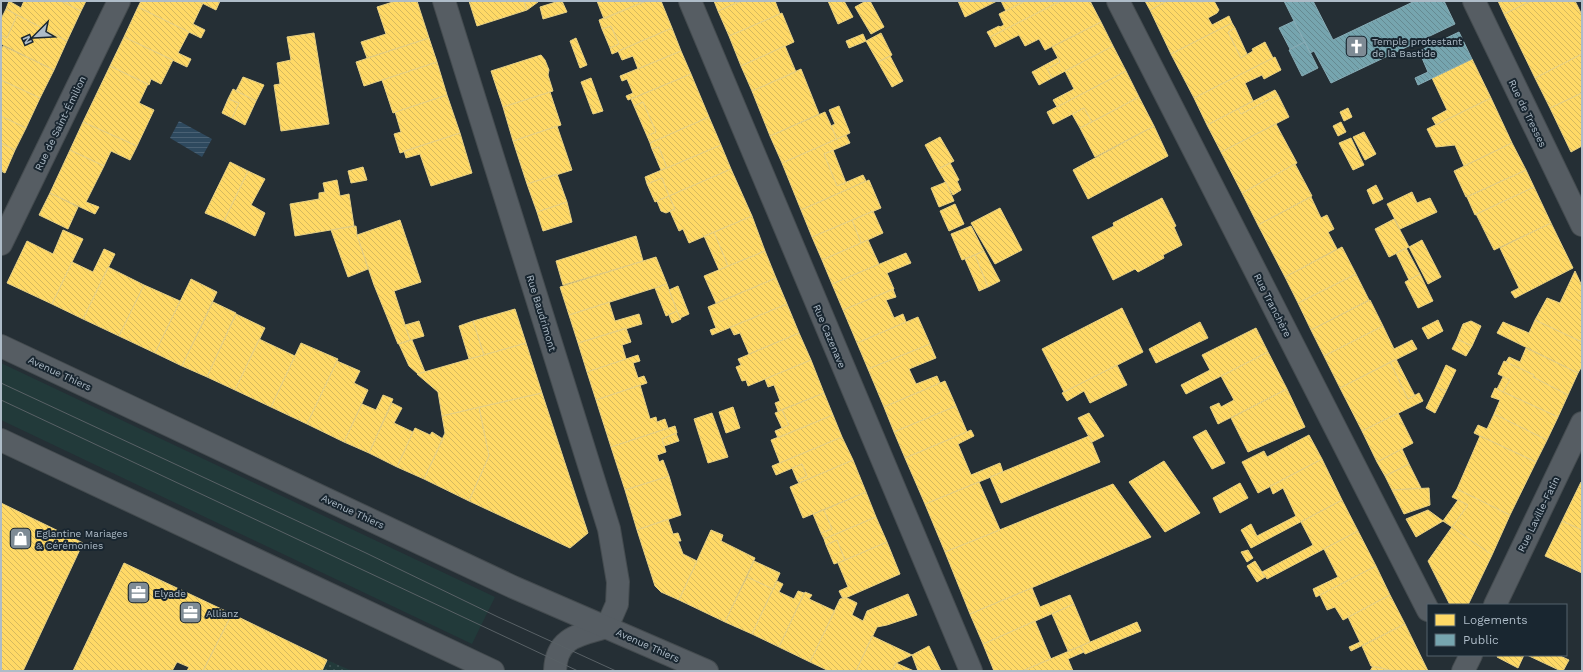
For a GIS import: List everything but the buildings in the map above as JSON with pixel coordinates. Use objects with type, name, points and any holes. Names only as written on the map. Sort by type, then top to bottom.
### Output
[{"type":"street","name":"Rue de Saint-Émilion","points":[[1,244],[118,1]]},
{"type":"street","name":"Rue Baudrimont","points":[[444,1],[609,529],[618,582],[617,604],[607,627]]},
{"type":"street","name":"Rue Cazenave","points":[[690,1],[971,671]]},
{"type":"street","name":"Rue Tranchère","points":[[1118,1],[1427,608]]},
{"type":"street","name":"Rue de Tresses","points":[[1474,1],[1582,225]]},
{"type":"street","name":"Avenue Thiers","points":[[1,346],[513,587],[707,671]]},
{"type":"street","name":"Rue Laville-Fatin","points":[[1495,604],[1582,423]]},
{"type":"street","points":[[1,440],[493,671]]},
{"type":"street","points":[[555,671],[555,660],[562,645],[574,636],[607,627]]},
{"type":"green space","points":[[1,363],[495,597],[472,644],[1,420]]},
{"type":"green space","points":[[327,660],[352,671],[322,671]]},
{"type":"water","points":[[179,121],[212,139],[202,157],[170,138]]},
{"type":"tram line","points":[[1,383],[616,671]]},
{"type":"tram line","points":[[1,400],[578,671]]},
{"type":"place","name":"Temple protestant de la Bastide","points":[[1357,47]]},
{"type":"place","name":"Eglantine Mariages & Cérémonies","points":[[20,539]]},
{"type":"place","name":"Elyade","points":[[138,593]]},
{"type":"place","name":"Allianz","points":[[191,613]]}]
